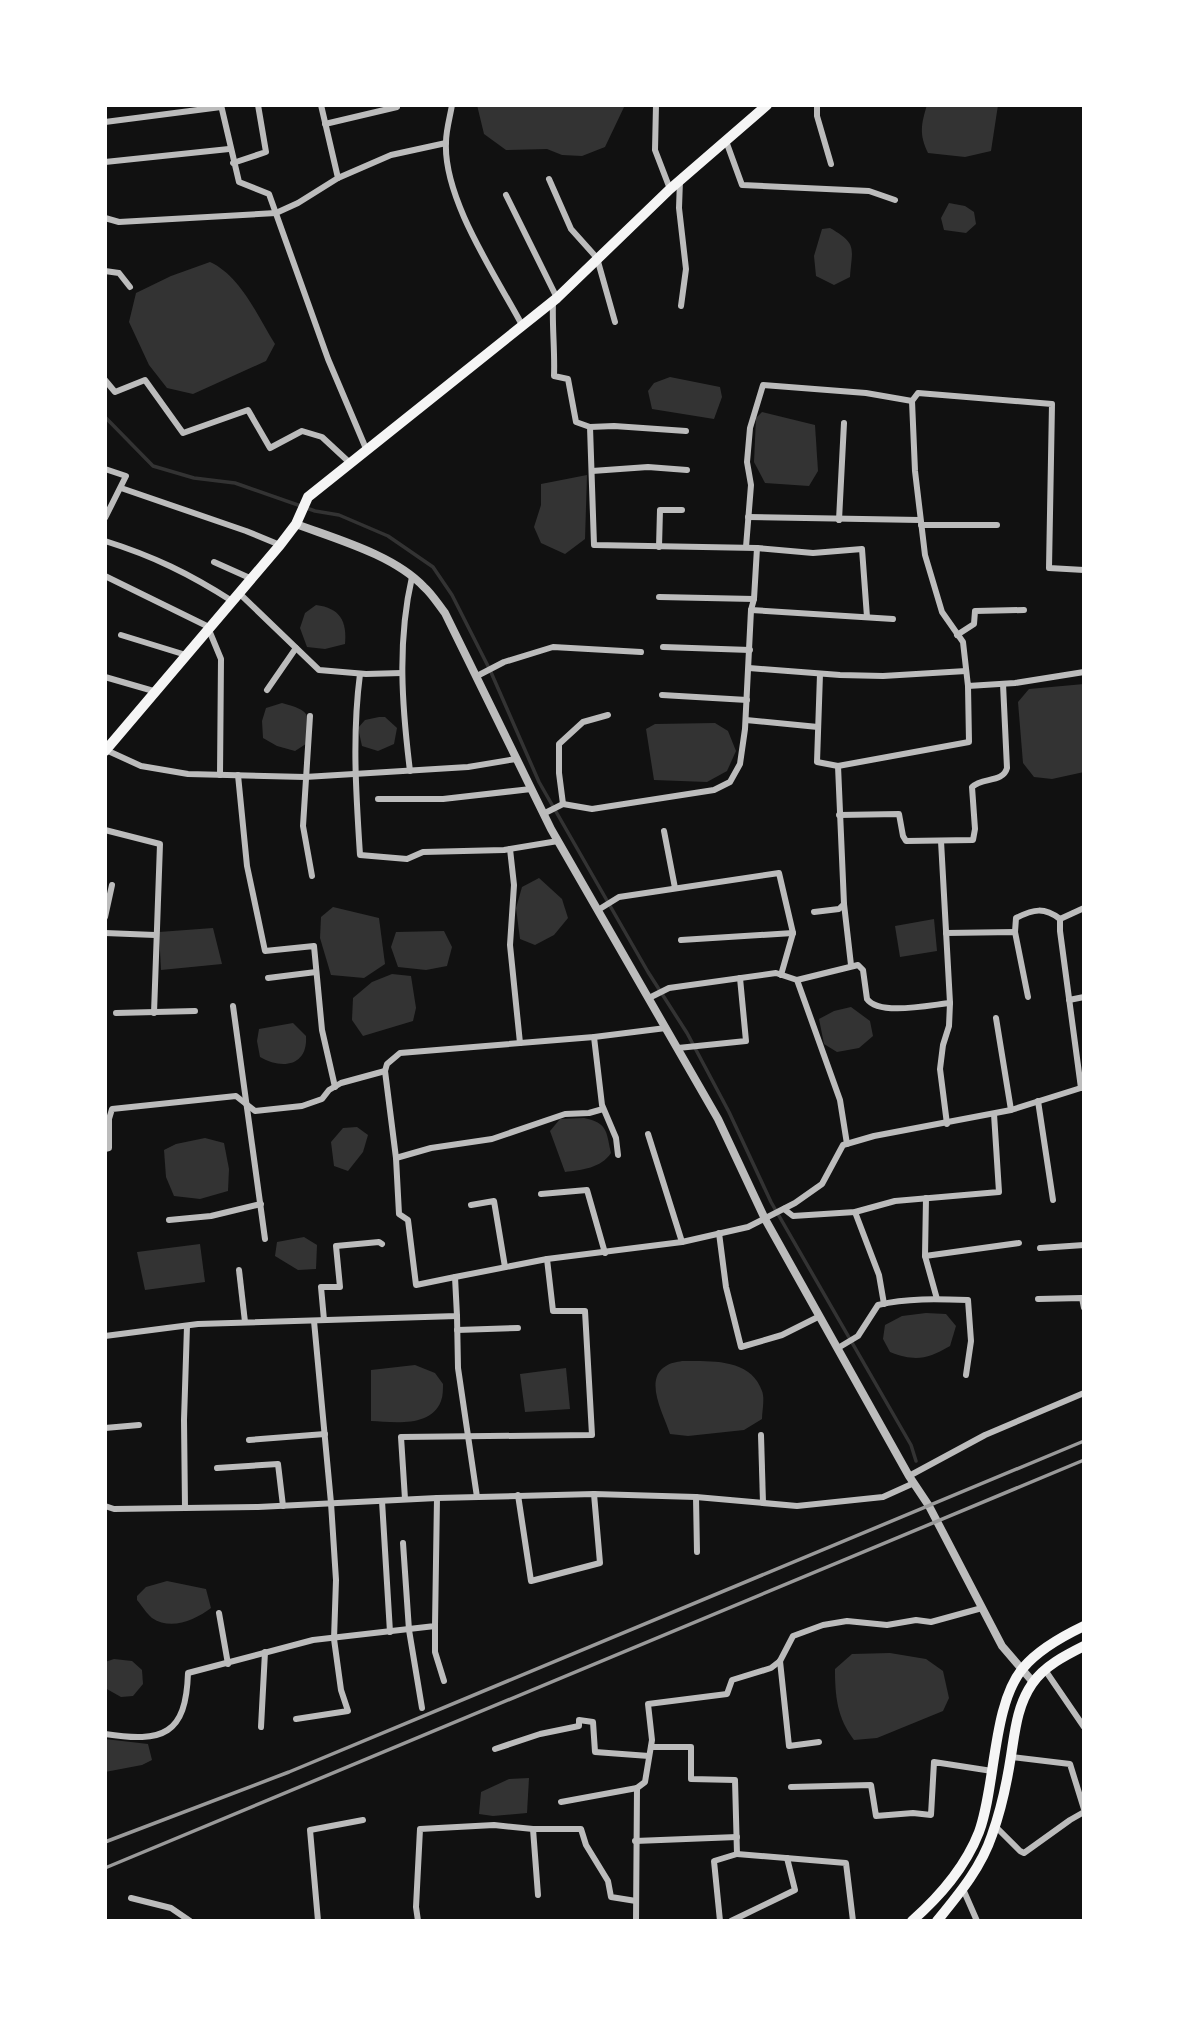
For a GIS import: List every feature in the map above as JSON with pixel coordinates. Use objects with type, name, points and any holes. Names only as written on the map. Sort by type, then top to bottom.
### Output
[{"type":"main road","points":[[107,745],[157,692],[280,545],[296,524],[307,498],[555,299],[670,189],[767,105]]},
{"type":"main road","points":[[912,1921],[959,1871],[971,1850],[979,1830],[1003,1712],[1021,1670],[1062,1637],[1084,1626]]},
{"type":"main road","points":[[937,1921],[982,1860],[995,1826],[1018,1715],[1033,1682],[1045,1670],[1084,1646]]},
{"type":"street","points":[[233,163],[266,152],[258,105]]},
{"type":"street","points":[[321,105],[338,178]]},
{"type":"street","points":[[452,105],[446,143],[447,164],[461,211],[522,326]]},
{"type":"street","points":[[656,105],[655,150],[670,189]]},
{"type":"street","points":[[817,105],[817,116],[831,164]]},
{"type":"street","points":[[105,122],[221,106],[229,149],[239,182],[269,194],[328,359],[368,451]]},
{"type":"street","points":[[325,124],[397,107]]},
{"type":"street","points":[[726,141],[742,185],[869,191],[894,200]]},
{"type":"street","points":[[105,218],[119,222],[276,213],[298,203],[338,178],[391,155],[446,143]]},
{"type":"street","points":[[105,162],[229,149]]},
{"type":"street","points":[[549,179],[571,229],[597,258],[615,322]]},
{"type":"street","points":[[680,180],[679,208],[686,269],[681,306]]},
{"type":"street","points":[[506,195],[555,299],[552,326],[555,344],[554,376],[568,379],[576,422],[590,427],[687,431]]},
{"type":"street","points":[[105,271],[119,273],[130,287]]},
{"type":"street","points":[[105,380],[114,392],[145,380],[183,433],[248,410],[270,447],[302,431],[323,438],[351,464]]},
{"type":"street","points":[[747,547],[751,485],[747,462],[750,429],[764,384],[866,393],[912,401]]},
{"type":"street","points":[[820,674],[817,762],[838,766],[969,742],[968,686],[963,642],[942,612],[925,555],[915,471],[912,401],[918,393],[1052,404],[1049,568],[1084,570]]},
{"type":"street","points":[[839,520],[844,424]]},
{"type":"street","points":[[590,427],[594,545],[747,547],[813,552],[862,549],[867,617]]},
{"type":"street","points":[[592,471],[648,467],[687,470]]},
{"type":"street","points":[[105,469],[126,476],[105,518]]},
{"type":"street","points":[[121,488],[280,545]]},
{"type":"street","points":[[659,547],[660,510],[682,510]]},
{"type":"street","points":[[748,517],[997,525]]},
{"type":"street","points":[[296,524],[397,566],[424,586],[445,613],[543,814],[738,1157],[765,1219],[911,1479],[929,1506],[1002,1646],[1033,1682]]},
{"type":"street","points":[[105,541],[147,554],[236,597],[319,670],[360,674],[402,673]]},
{"type":"street","points":[[543,814],[563,804],[592,809],[714,790],[730,782],[740,764],[746,720],[757,548]]},
{"type":"street","points":[[214,562],[252,579]]},
{"type":"street","points":[[105,576],[210,629],[221,659],[220,775]]},
{"type":"street","points":[[410,772],[402,713],[401,649],[404,615],[412,577]]},
{"type":"street","points":[[659,597],[754,599]]},
{"type":"street","points":[[751,610],[893,619]]},
{"type":"street","points":[[957,635],[974,624],[975,611],[1024,610]]},
{"type":"street","points":[[121,635],[188,656]]},
{"type":"street","points":[[477,676],[504,662],[553,647],[641,652]]},
{"type":"street","points":[[663,647],[750,650]]},
{"type":"street","points":[[267,690],[296,648]]},
{"type":"street","points":[[749,668],[883,676],[965,671]]},
{"type":"street","points":[[968,686],[1003,684],[1084,672]]},
{"type":"street","points":[[360,674],[355,713],[354,775],[360,855],[407,859],[423,852],[510,849],[558,841]]},
{"type":"street","points":[[105,677],[157,692]]},
{"type":"street","points":[[839,815],[899,814],[906,841],[973,840],[975,829],[972,787],[974,783],[1005,774],[1003,684]]},
{"type":"street","points":[[662,695],[747,700]]},
{"type":"street","points":[[563,804],[559,744],[583,722],[608,715]]},
{"type":"street","points":[[310,716],[303,826],[312,876]]},
{"type":"street","points":[[746,720],[818,727]]},
{"type":"street","points":[[107,745],[141,766],[188,774],[305,777],[354,775],[468,767],[516,759]]},
{"type":"street","points":[[838,766],[844,904],[851,965]]},
{"type":"street","points":[[237,775],[247,866],[265,951],[314,946],[321,1030],[334,1087]]},
{"type":"street","points":[[378,799],[443,799],[531,789]]},
{"type":"street","points":[[105,830],[160,844],[154,1013]]},
{"type":"street","points":[[664,831],[675,888]]},
{"type":"street","points":[[941,841],[950,1003],[949,1026],[940,1069],[947,1124]]},
{"type":"street","points":[[510,849],[514,885],[510,945],[520,1043]]},
{"type":"street","points":[[598,910],[619,897],[779,873],[793,933],[781,975]]},
{"type":"street","points":[[105,917],[112,885]]},
{"type":"street","points":[[814,912],[839,909],[844,904]]},
{"type":"street","points":[[1060,919],[1084,908]]},
{"type":"street","points":[[1028,997],[1015,932],[1016,918],[1033,910],[1049,911],[1060,919]]},
{"type":"street","points":[[666,1028],[594,1037],[400,1053],[387,1064],[385,1071],[397,1158],[400,1214],[408,1220],[416,1284],[547,1259],[682,1242],[748,1227],[784,1209],[822,1184],[843,1145],[874,1136],[1011,1110],[1083,1088],[1060,919]]},
{"type":"street","points":[[946,933],[1015,932]]},
{"type":"street","points":[[105,933],[155,935]]},
{"type":"street","points":[[681,940],[793,933]]},
{"type":"street","points":[[649,998],[669,988],[776,973],[797,980],[851,965],[861,965],[867,999],[876,1007],[950,1003]]},
{"type":"street","points":[[268,978],[316,972]]},
{"type":"street","points":[[678,1048],[746,1041],[740,978]]},
{"type":"street","points":[[797,980],[840,1100],[846,1144]]},
{"type":"street","points":[[1069,1000],[1084,998]]},
{"type":"street","points":[[233,1006],[265,1239]]},
{"type":"street","points":[[116,1013],[195,1012]]},
{"type":"street","points":[[996,1018],[1011,1110]]},
{"type":"street","points":[[594,1037],[603,1109],[616,1138],[618,1155]]},
{"type":"street","points":[[105,1149],[108,1148],[110,1114],[113,1109],[236,1096],[255,1111],[302,1106],[322,1099],[334,1087],[385,1071]]},
{"type":"street","points":[[1038,1101],[1053,1200]]},
{"type":"street","points":[[105,1107],[110,1114]]},
{"type":"street","points":[[397,1158],[431,1148],[492,1139],[565,1114],[589,1113],[603,1109]]},
{"type":"street","points":[[784,1209],[793,1216],[855,1212],[895,1201],[999,1192],[994,1114]]},
{"type":"street","points":[[648,1134],[682,1242]]},
{"type":"street","points":[[541,1194],[587,1190],[605,1253]]},
{"type":"street","points":[[926,1198],[925,1256],[937,1298]]},
{"type":"street","points":[[471,1205],[494,1201],[505,1267]]},
{"type":"street","points":[[169,1220],[211,1216],[261,1204]]},
{"type":"street","points":[[855,1212],[879,1275],[884,1304]]},
{"type":"street","points":[[719,1233],[726,1287],[741,1348],[782,1335],[820,1316]]},
{"type":"street","points":[[324,1321],[321,1287],[340,1287],[336,1246],[379,1242],[382,1244]]},
{"type":"street","points":[[925,1256],[1020,1243]]},
{"type":"street","points":[[1040,1248],[1084,1245]]},
{"type":"street","points":[[405,1499],[401,1437],[592,1435],[585,1311],[553,1311],[547,1259]]},
{"type":"street","points":[[239,1270],[245,1322]]},
{"type":"street","points":[[456,1277],[458,1368],[477,1497]]},
{"type":"street","points":[[1038,1299],[1082,1297],[1084,1308]]},
{"type":"street","points":[[838,1348],[858,1336],[878,1305],[937,1298],[968,1300],[971,1340],[965,1374]]},
{"type":"street","points":[[105,1334],[245,1322],[457,1316]]},
{"type":"street","points":[[296,1719],[348,1711],[341,1690],[334,1639],[336,1580],[314,1321]]},
{"type":"street","points":[[185,1508],[187,1326]]},
{"type":"street","points":[[457,1330],[519,1328]]},
{"type":"street","points":[[105,1506],[283,1506],[594,1493],[696,1497],[797,1506],[842,1503],[883,1497],[985,1435],[1084,1393]]},
{"type":"street","points":[[105,1428],[139,1425]]},
{"type":"street","points":[[249,1440],[325,1434]]},
{"type":"street","points":[[761,1435],[763,1503]]},
{"type":"street","points":[[217,1468],[278,1464],[283,1506]]},
{"type":"street","points":[[518,1496],[531,1581],[600,1563],[594,1493]]},
{"type":"street","points":[[696,1497],[697,1552]]},
{"type":"street","points":[[437,1498],[435,1653],[444,1681]]},
{"type":"street","points":[[383,1501],[390,1632]]},
{"type":"street","points":[[403,1543],[409,1630],[422,1709]]},
{"type":"street","points":[[561,1802],[637,1788],[645,1782],[651,1746],[648,1704],[727,1694],[732,1680],[771,1668],[780,1661],[793,1636],[822,1625],[847,1621],[887,1625],[916,1620],[931,1622],[982,1608]]},
{"type":"street","points":[[219,1613],[228,1664]]},
{"type":"street","points":[[105,1734],[124,1737],[163,1734],[180,1720],[184,1710],[188,1673],[313,1640],[435,1626]]},
{"type":"street","points":[[261,1727],[265,1652]]},
{"type":"street","points":[[780,1661],[789,1746],[819,1742]]},
{"type":"street","points":[[1045,1670],[1084,1727]]},
{"type":"street","points":[[495,1749],[540,1734],[579,1726],[579,1720],[593,1721],[595,1752],[649,1756]]},
{"type":"street","points":[[651,1746],[691,1747],[691,1779],[735,1780],[737,1854]]},
{"type":"street","points":[[995,1826],[1020,1851],[1028,1852],[1084,1811],[1070,1764],[1011,1757]]},
{"type":"street","points":[[791,1787],[871,1786],[876,1816],[912,1813],[931,1815],[934,1762],[992,1771]]},
{"type":"street","points":[[636,1921],[637,1788]]},
{"type":"street","points":[[318,1921],[310,1829],[363,1820]]},
{"type":"street","points":[[418,1921],[416,1908],[420,1829],[494,1825],[533,1829],[581,1829],[586,1845],[608,1881],[611,1898],[636,1900]]},
{"type":"street","points":[[533,1829],[538,1895]]},
{"type":"street","points":[[635,1841],[737,1836]]},
{"type":"street","points":[[720,1921],[714,1861],[737,1854],[846,1863],[853,1921]]},
{"type":"street","points":[[731,1921],[795,1891],[788,1858]]},
{"type":"street","points":[[962,1889],[977,1921]]},
{"type":"street","points":[[131,1898],[171,1909],[190,1921]]},
{"type":"shaded area","points":[[477,105],[625,105],[605,147],[582,156],[562,155],[547,149],[506,150],[484,134]]},
{"type":"shaded area","points":[[927,105],[998,105],[991,151],[965,157],[928,153],[922,129]]},
{"type":"shaded area","points":[[949,203],[965,206],[974,212],[976,224],[966,233],[944,230],[941,218]]},
{"type":"shaded area","points":[[830,228],[845,238],[852,253],[850,277],[834,285],[816,276],[814,256],[822,229]]},
{"type":"shaded area","points":[[210,262],[221,268],[240,287],[275,344],[266,361],[193,394],[167,388],[149,365],[129,322],[136,293],[171,276]]},
{"type":"shaded area","points":[[670,377],[720,387],[722,397],[714,419],[652,409],[648,391],[654,383]]},
{"type":"shaded area","points":[[762,412],[815,425],[818,471],[809,486],[765,483],[754,462],[756,418]]},
{"type":"shaded area","points":[[587,475],[585,539],[565,554],[541,543],[534,527],[541,505],[541,484]]},
{"type":"shaded area","points":[[316,605],[331,609],[340,617],[345,629],[345,644],[325,649],[307,647],[300,628],[305,613]]},
{"type":"shaded area","points":[[1084,684],[1084,772],[1052,779],[1034,777],[1023,763],[1018,702],[1029,689]]},
{"type":"shaded area","points":[[282,703],[303,711],[308,719],[309,742],[295,751],[277,746],[263,738],[262,721],[266,708]]},
{"type":"shaded area","points":[[385,717],[397,728],[394,744],[378,751],[362,746],[358,728],[365,720]]},
{"type":"shaded area","points":[[715,723],[728,731],[736,751],[727,771],[707,782],[654,780],[646,729],[655,724]]},
{"type":"shaded area","points":[[539,878],[562,899],[568,918],[554,935],[535,945],[520,939],[516,908],[522,887]]},
{"type":"shaded area","points":[[333,907],[379,918],[385,964],[364,978],[331,975],[320,938],[321,917]]},
{"type":"shaded area","points":[[934,919],[937,951],[900,957],[895,926]]},
{"type":"shaded area","points":[[213,928],[222,964],[161,970],[159,932]]},
{"type":"shaded area","points":[[444,931],[452,947],[447,966],[426,970],[398,967],[391,947],[396,932]]},
{"type":"shaded area","points":[[392,974],[411,976],[416,1008],[413,1021],[363,1036],[352,1020],[353,998],[372,982]]},
{"type":"shaded area","points":[[851,1007],[870,1021],[873,1036],[859,1048],[837,1052],[824,1044],[819,1019],[834,1011]]},
{"type":"shaded area","points":[[293,1023],[306,1036],[303,1054],[292,1063],[285,1064],[260,1057],[257,1041],[259,1029]]},
{"type":"shaded area","points":[[584,1118],[602,1125],[611,1153],[597,1165],[565,1172],[550,1131],[560,1119]]},
{"type":"shaded area","points":[[357,1127],[368,1135],[363,1152],[348,1171],[334,1166],[331,1142],[343,1128]]},
{"type":"shaded area","points":[[205,1138],[224,1143],[229,1169],[228,1191],[200,1199],[174,1196],[166,1177],[164,1150],[176,1144]]},
{"type":"shaded area","points":[[304,1237],[317,1245],[316,1269],[298,1270],[275,1256],[277,1242]]},
{"type":"shaded area","points":[[200,1244],[205,1282],[145,1290],[137,1252]]},
{"type":"shaded area","points":[[946,1314],[956,1326],[950,1346],[921,1358],[890,1352],[883,1339],[885,1325],[902,1316]]},
{"type":"shaded area","points":[[682,1361],[717,1362],[749,1372],[762,1391],[762,1419],[744,1430],[688,1436],[670,1434],[657,1398],[656,1379],[666,1366]]},
{"type":"shaded area","points":[[415,1365],[435,1373],[443,1384],[442,1399],[436,1410],[429,1416],[410,1422],[371,1421],[371,1370]]},
{"type":"shaded area","points":[[566,1368],[570,1409],[525,1412],[520,1374]]},
{"type":"shaded area","points":[[167,1581],[206,1589],[211,1608],[190,1620],[175,1624],[159,1622],[152,1618],[137,1600],[137,1596],[146,1587]]},
{"type":"shaded area","points":[[890,1653],[926,1659],[943,1671],[949,1698],[943,1711],[877,1738],[854,1740],[838,1706],[835,1669],[852,1654]]},
{"type":"shaded area","points":[[114,1659],[132,1661],[142,1670],[143,1684],[133,1696],[121,1697],[105,1688],[105,1662]]},
{"type":"shaded area","points":[[105,1739],[148,1744],[152,1760],[142,1765],[105,1772]]},
{"type":"shaded area","points":[[529,1778],[527,1813],[493,1816],[479,1814],[481,1792],[509,1779]]},
{"type":"waterway","points":[[105,417],[153,466],[194,478],[235,483],[315,511],[339,515],[388,536],[433,567],[452,595],[490,670],[539,782],[648,972],[687,1033],[729,1112],[771,1202],[911,1445],[916,1461]]},
{"type":"railway","points":[[105,1842],[289,1772],[1084,1441]]},
{"type":"railway","points":[[105,1868],[1084,1460]]}]
